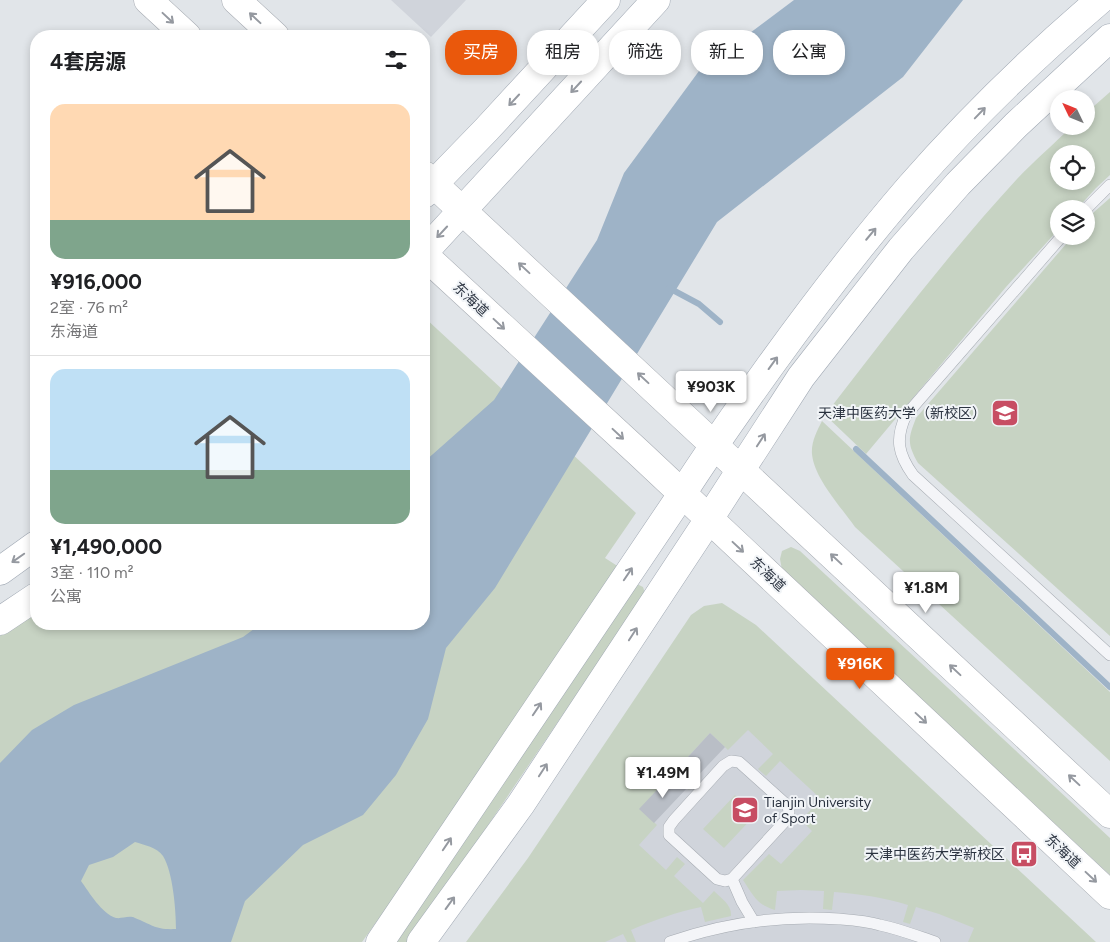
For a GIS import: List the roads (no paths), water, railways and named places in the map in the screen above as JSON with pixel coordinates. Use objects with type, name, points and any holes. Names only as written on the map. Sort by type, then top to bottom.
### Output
[{"type":"main road","points":[[148,0],[180,30]]},
{"type":"main road","points":[[236,0],[268,30]]},
{"type":"main road","points":[[430,182],[486,130],[606,0]]},
{"type":"main road","points":[[430,247],[656,0]]},
{"type":"main road","points":[[380,942],[682,494],[713,445],[850,260],[910,188],[1012,80],[1100,0]]},
{"type":"main road","points":[[421,942],[521,804],[802,377],[901,249],[958,184],[1016,125],[1110,38]]},
{"type":"main road","points":[[430,187],[462,211],[491,237],[1110,814]]},
{"type":"main road","name":"东海道","points":[[430,260],[1110,895]]},
{"type":"main road","points":[[0,571],[30,549]]},
{"type":"main road","points":[[0,621],[30,600]]},
{"type":"lane","points":[[1095,200],[1110,185]]},
{"type":"lane","points":[[1054,245],[906,415],[901,426],[900,454],[913,475],[1110,655]]},
{"type":"lane","points":[[731,761],[739,762],[788,806],[790,812],[786,820],[732,879],[725,881],[716,879],[669,835],[669,828],[674,820],[723,766],[731,761]]},
{"type":"lane","points":[[732,879],[742,902],[754,922]]},
{"type":"lane","points":[[670,942],[738,924],[805,918],[856,920],[879,924],[935,942]]},
{"type":"water","points":[[794,0],[963,0],[903,77],[717,222],[495,588],[446,648],[428,719],[396,775],[363,815],[303,845],[245,901],[231,942],[0,942],[0,763],[32,730],[74,705],[243,637],[253,630],[430,630],[430,457],[494,400],[597,240],[624,173],[696,75],[763,75],[763,30],[754,30]],"holes":[[[135,842],[157,850],[163,856],[169,871],[173,891],[176,929],[159,928],[133,917],[116,918],[111,916],[96,902],[81,881],[89,865],[113,857]]]},
{"type":"waterway","points":[[669,288],[699,304],[720,322]]},
{"type":"waterway","points":[[856,449],[1110,687]]},
{"type":"place","name":"天津中医药大学（新校区）","points":[[1005,413]]},
{"type":"place","name":"Tianjin University of Sport","points":[[745,810]]},
{"type":"place","name":"天津中医药大学新校区","points":[[1024,854]]}]
